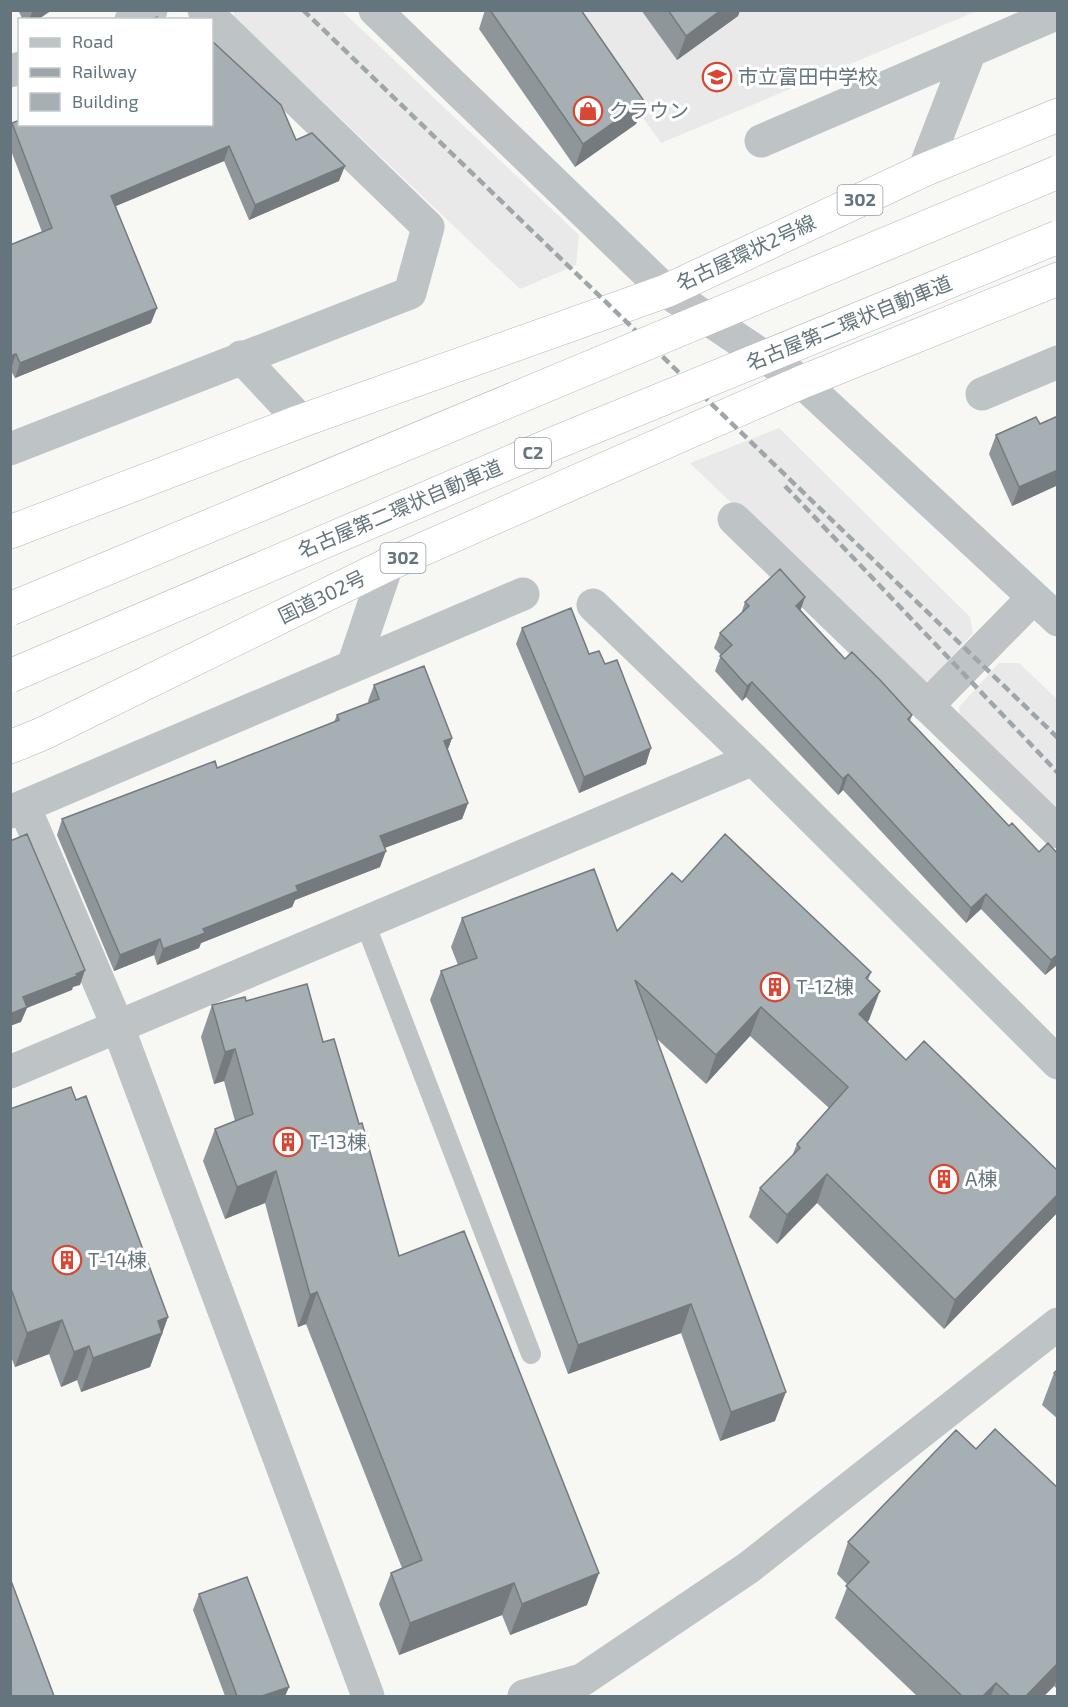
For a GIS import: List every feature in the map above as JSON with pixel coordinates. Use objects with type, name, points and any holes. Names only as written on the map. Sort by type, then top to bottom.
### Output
[{"type":"highway","name":"名古屋環状2号線","points":[[666,291],[924,170],[1058,115]]},
{"type":"highway","points":[[10,609],[1058,172]]},
{"type":"highway","name":"名古屋第二環状自動車道","points":[[10,676],[555,443],[1058,237]]},
{"type":"highway","name":"302","points":[[802,382],[1058,279]]},
{"type":"highway","name":"302","points":[[10,532],[301,421],[666,291]]},
{"type":"highway","name":"国道302号","points":[[10,747],[42,734],[387,565],[802,382]]},
{"type":"street","points":[[135,18],[152,10]]},
{"type":"street","points":[[375,10],[666,291],[802,382],[1058,620]]},
{"type":"street","points":[[761,141],[1058,14]]},
{"type":"street","points":[[10,449],[410,293],[428,227],[213,19]]},
{"type":"street","points":[[924,170],[970,51]]},
{"type":"street","points":[[241,357],[301,421]]},
{"type":"street","points":[[982,394],[1058,362]]},
{"type":"street","points":[[734,519],[1058,832]]},
{"type":"street","points":[[353,666],[387,565]]},
{"type":"street","points":[[368,1696],[118,1027],[17,809],[523,594]]},
{"type":"street","points":[[927,706],[1033,598]]},
{"type":"street","points":[[593,605],[753,759],[1058,1063]]},
{"type":"street","points":[[10,1072],[753,759]]},
{"type":"street","points":[[524,1696],[582,1680],[748,1568],[1058,1324]]},
{"type":"lane","points":[[365,923],[531,1354]]},
{"type":"shaded area","points":[[234,11],[342,11],[579,235],[576,265],[520,289],[234,17]]},
{"type":"shaded area","name":"市立富田中学校","points":[[568,11],[977,11],[661,143]]},
{"type":"shaded area","points":[[779,428],[970,617],[973,633],[930,681],[917,682],[690,463]]},
{"type":"shaded area","points":[[999,663],[1019,663],[1057,699],[1057,815],[961,721],[959,707]]},
{"type":"building","points":[[490,10],[581,10],[644,101],[583,144]]},
{"type":"building","points":[[668,10],[721,10],[686,36]]},
{"type":"building","points":[[213,42],[281,105],[296,140],[312,133],[345,166],[255,205],[229,146],[111,196],[157,308],[20,363],[16,354],[10,356],[10,245],[52,228],[12,123],[18,121],[18,126],[213,126]]},
{"type":"building","points":[[1058,416],[1058,470],[1019,487],[996,435],[1036,417],[1040,424]]},
{"type":"building","points":[[780,569],[805,597],[796,606],[845,659],[852,652],[881,681],[912,715],[908,719],[1009,826],[1012,823],[1039,852],[1048,843],[1058,854],[1058,954],[1051,960],[986,894],[971,908],[848,774],[843,779],[752,682],[747,686],[720,656],[732,645],[720,633],[749,606],[745,602]]},
{"type":"building","points":[[571,608],[589,654],[599,651],[605,664],[617,660],[651,748],[584,777],[522,628]]},
{"type":"building","points":[[424,666],[452,738],[444,741],[468,803],[380,836],[386,851],[296,886],[298,891],[203,929],[205,933],[163,949],[160,939],[120,955],[62,819],[215,761],[217,768],[339,720],[337,715],[379,699],[374,685]]},
{"type":"building","points":[[27,834],[85,970],[76,974],[77,976],[23,997],[27,1007],[10,1014],[10,841]]},
{"type":"building","points":[[725,834],[871,972],[866,978],[880,991],[859,1014],[906,1060],[924,1041],[1058,1171],[1058,1194],[955,1300],[827,1174],[787,1215],[760,1188],[800,1148],[797,1144],[848,1087],[761,1007],[716,1055],[635,980],[786,1392],[731,1412],[691,1304],[578,1345],[441,971],[477,958],[462,918],[594,869],[617,931],[672,873],[682,882]]},
{"type":"building","points":[[307,984],[323,1042],[334,1039],[359,1124],[362,1123],[399,1256],[464,1231],[599,1573],[522,1604],[514,1583],[410,1623],[391,1573],[422,1560],[317,1292],[310,1295],[276,1171],[237,1187],[215,1129],[253,1114],[235,1049],[225,1052],[212,1005],[245,997],[246,1001]]},
{"type":"building","name":"T-14棟","points":[[71,1087],[76,1100],[86,1096],[168,1317],[158,1321],[162,1333],[93,1358],[89,1346],[74,1352],[62,1320],[27,1333],[10,1286],[10,1109]]},
{"type":"building","points":[[995,1429],[1058,1488],[1058,1663],[1026,1696],[1010,1696],[996,1683],[983,1696],[962,1696],[846,1586],[869,1562],[848,1542],[956,1430],[976,1449]]},
{"type":"building","points":[[247,1577],[289,1687],[262,1696],[237,1696],[199,1594]]},
{"type":"building","points":[[10,1578],[54,1696],[10,1696]]},
{"type":"railway","points":[[303,10],[1058,738]]},
{"type":"railway","points":[[785,486],[1058,773]]},
{"type":"place","name":"市立富田中学校","points":[[717,77]]},
{"type":"place","name":"クラウン","points":[[588,111]]},
{"type":"place","name":"T-12棟","points":[[775,987]]},
{"type":"place","name":"T-13棟","points":[[288,1142]]},
{"type":"place","name":"A棟","points":[[944,1179]]},
{"type":"place","name":"T-14棟","points":[[67,1260]]}]
